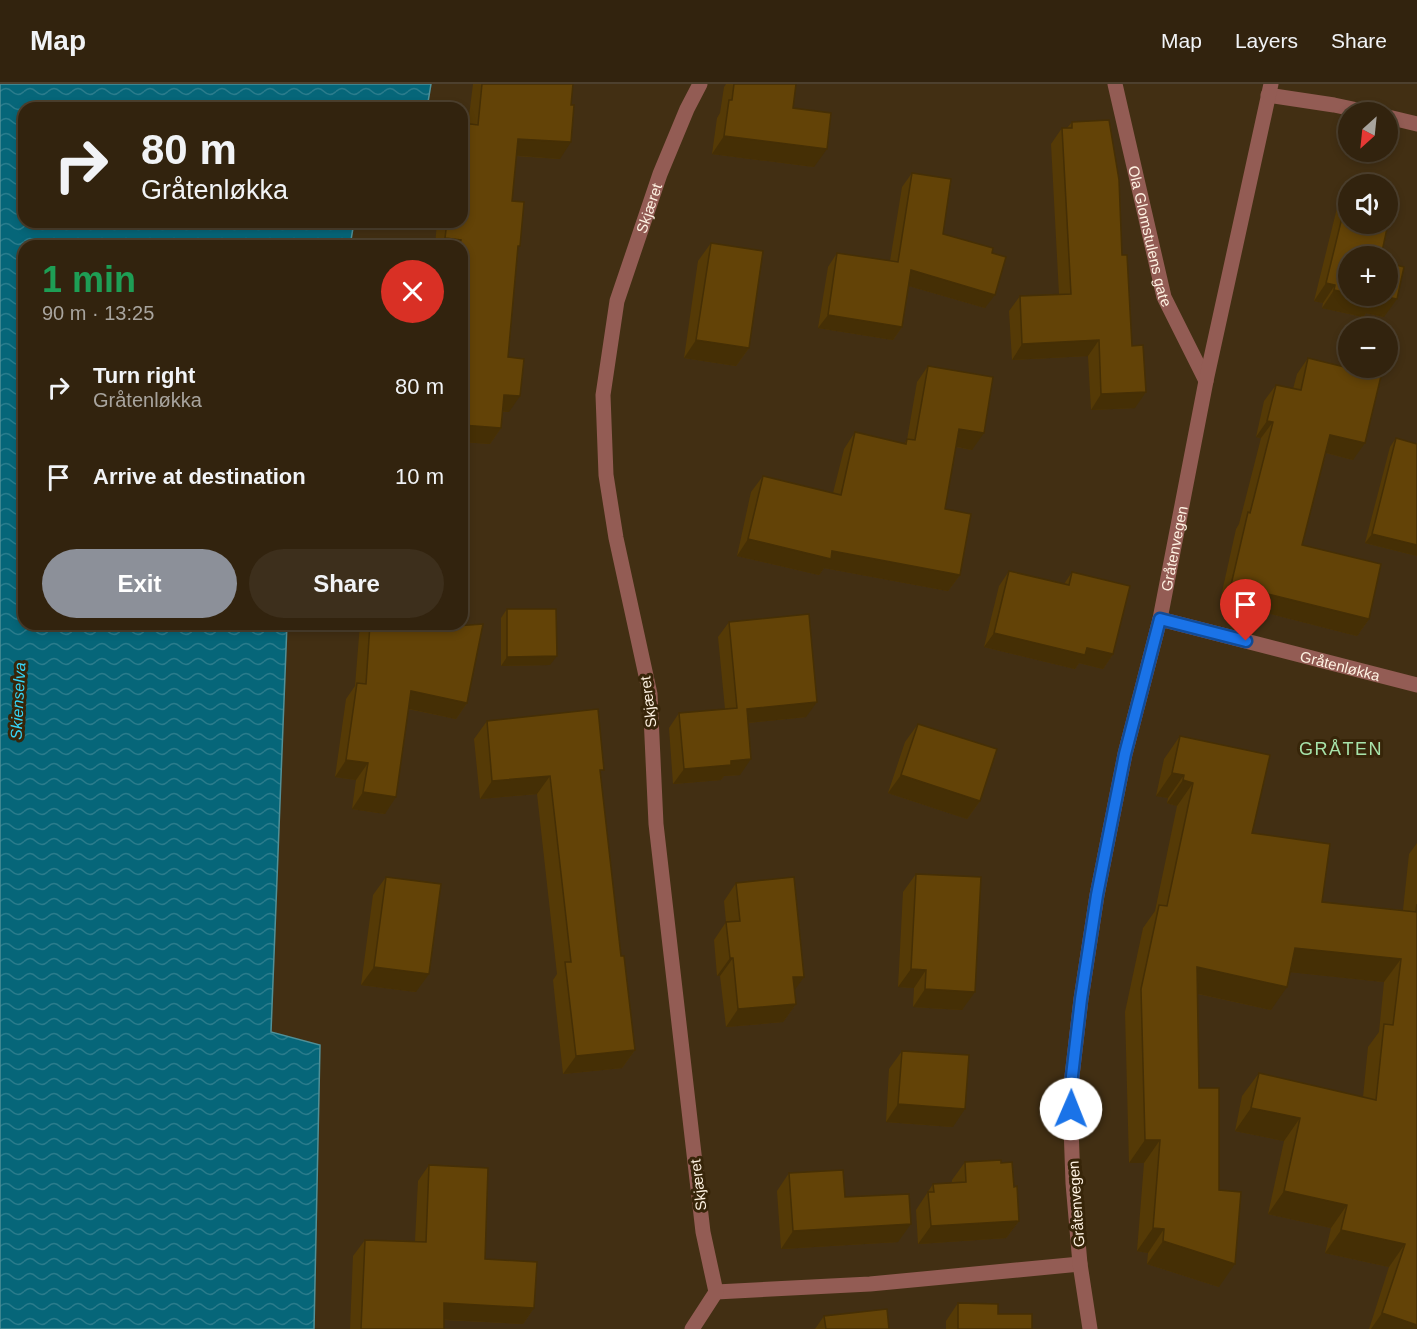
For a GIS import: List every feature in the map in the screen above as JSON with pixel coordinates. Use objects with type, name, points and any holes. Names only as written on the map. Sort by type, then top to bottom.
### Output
[{"type":"street","name":"Skjæret","points":[[700,84],[660,174],[617,301],[603,394],[606,475],[616,538],[650,694],[656,824],[703,1232],[716,1292]]},
{"type":"street","name":"Ola Glomstulens gate","points":[[1115,84],[1164,297],[1206,381]]},
{"type":"street","name":"Gråtenvegen","points":[[1090,1329],[1080,1264],[1071,1126],[1072,1076],[1081,999],[1097,895],[1125,754],[1160,619],[1206,381],[1270,90]]},
{"type":"street","points":[[1270,90],[1338,106]]},
{"type":"street","points":[[1398,119],[1417,124]]},
{"type":"street","name":"Gråtenløkka","points":[[1160,619],[1417,685]]},
{"type":"street","name":"Gråtenvegen","points":[[716,1292],[870,1284],[1080,1264]]},
{"type":"street","points":[[692,1329],[716,1292]]},
{"type":"water","name":"Skienselva","points":[[0,84],[431,84],[428,102],[18,102],[18,228],[353,228],[351,240],[18,240],[18,630],[287,630],[271,1032],[320,1045],[314,1329],[0,1329]]},
{"type":"building","points":[[482,84],[573,84],[571,142],[518,139],[512,201],[524,202],[508,357],[524,359],[520,396],[504,395],[501,428],[468,425],[468,240],[445,238],[446,228],[468,228],[468,124],[478,125]]},
{"type":"building","points":[[734,84],[796,84],[793,108],[831,113],[827,149],[724,136],[729,100],[732,100]]},
{"type":"building","points":[[1109,120],[1119,180],[1122,255],[1127,255],[1132,346],[1143,345],[1146,392],[1101,394],[1099,340],[1022,344],[1020,296],[1071,294],[1062,128],[1072,128],[1072,122]]},
{"type":"building","points":[[912,173],[951,179],[943,234],[993,248],[992,253],[1006,257],[995,295],[911,270],[902,327],[828,315],[837,253],[898,262]]},
{"type":"building","points":[[1338,234],[1386,234],[1383,246],[1338,246],[1338,291],[1334,290],[1335,285],[1326,283]]},
{"type":"building","points":[[711,243],[763,251],[749,348],[696,340]]},
{"type":"building","points":[[1398,266],[1404,267],[1398,294]]},
{"type":"building","points":[[1308,358],[1338,365],[1338,378],[1381,378],[1365,443],[1330,435],[1302,545],[1381,564],[1369,619],[1231,585],[1273,422],[1267,421],[1276,385],[1301,390]]},
{"type":"building","points":[[928,366],[993,377],[984,433],[959,429],[945,509],[971,514],[960,575],[832,551],[831,559],[748,539],[763,476],[841,495],[855,432],[906,444],[907,439],[915,440]]},
{"type":"building","points":[[1396,438],[1417,444],[1417,545],[1372,534]]},
{"type":"building","points":[[1009,571],[1069,585],[1072,572],[1130,586],[1113,654],[1087,648],[1085,655],[994,633]]},
{"type":"building","points":[[507,609],[556,609],[557,656],[507,657]]},
{"type":"building","points":[[809,614],[817,702],[747,709],[751,759],[731,761],[731,765],[684,769],[679,713],[737,708],[729,622]]},
{"type":"building","points":[[483,624],[467,703],[411,691],[396,797],[363,792],[368,763],[346,760],[357,683],[366,684],[370,630],[468,630],[468,625]]},
{"type":"building","points":[[598,709],[604,770],[600,770],[621,956],[624,956],[635,1050],[576,1056],[565,962],[571,962],[550,776],[492,781],[487,721]]},
{"type":"building","points":[[918,724],[997,749],[980,801],[901,775]]},
{"type":"building","points":[[1180,736],[1270,755],[1252,833],[1330,844],[1322,902],[1416,912],[1417,904],[1417,1325],[1382,1313],[1405,1244],[1341,1230],[1347,1205],[1284,1191],[1300,1118],[1251,1108],[1259,1073],[1376,1100],[1384,1024],[1393,1025],[1401,959],[1295,948],[1287,987],[1197,967],[1199,1088],[1219,1088],[1219,1190],[1241,1192],[1235,1264],[1163,1241],[1164,1229],[1153,1228],[1160,1140],[1145,1140],[1141,989],[1159,905],[1167,906],[1193,783],[1183,780],[1184,775],[1172,773]]},
{"type":"building","points":[[916,874],[981,877],[975,992],[925,989],[926,970],[911,969]]},
{"type":"building","points":[[386,877],[441,884],[429,974],[374,967]]},
{"type":"building","points":[[794,877],[804,977],[793,977],[796,1004],[738,1009],[733,958],[730,958],[726,922],[740,921],[736,883]]},
{"type":"building","points":[[902,1051],[969,1055],[965,1109],[898,1104]]},
{"type":"building","points":[[1001,1160],[1001,1163],[1012,1162],[1014,1187],[1017,1186],[1019,1221],[931,1226],[928,1192],[934,1192],[933,1184],[966,1182],[965,1162]]},
{"type":"building","points":[[429,1165],[488,1168],[485,1259],[537,1262],[534,1308],[444,1303],[444,1329],[361,1329],[365,1240],[426,1242]]},
{"type":"building","points":[[843,1170],[845,1197],[909,1194],[911,1224],[793,1231],[789,1173]]},
{"type":"building","points":[[958,1303],[998,1304],[998,1314],[1032,1314],[1032,1329],[958,1329]]},
{"type":"building","points":[[887,1309],[889,1329],[826,1329],[824,1316]]},
{"type":"district","name":"GRÅTEN","points":[[1341,749]]},
{"type":"route","points":[[1071,1109],[1072,1076],[1081,999],[1097,895],[1125,754],[1160,619],[1246,641]]}]
